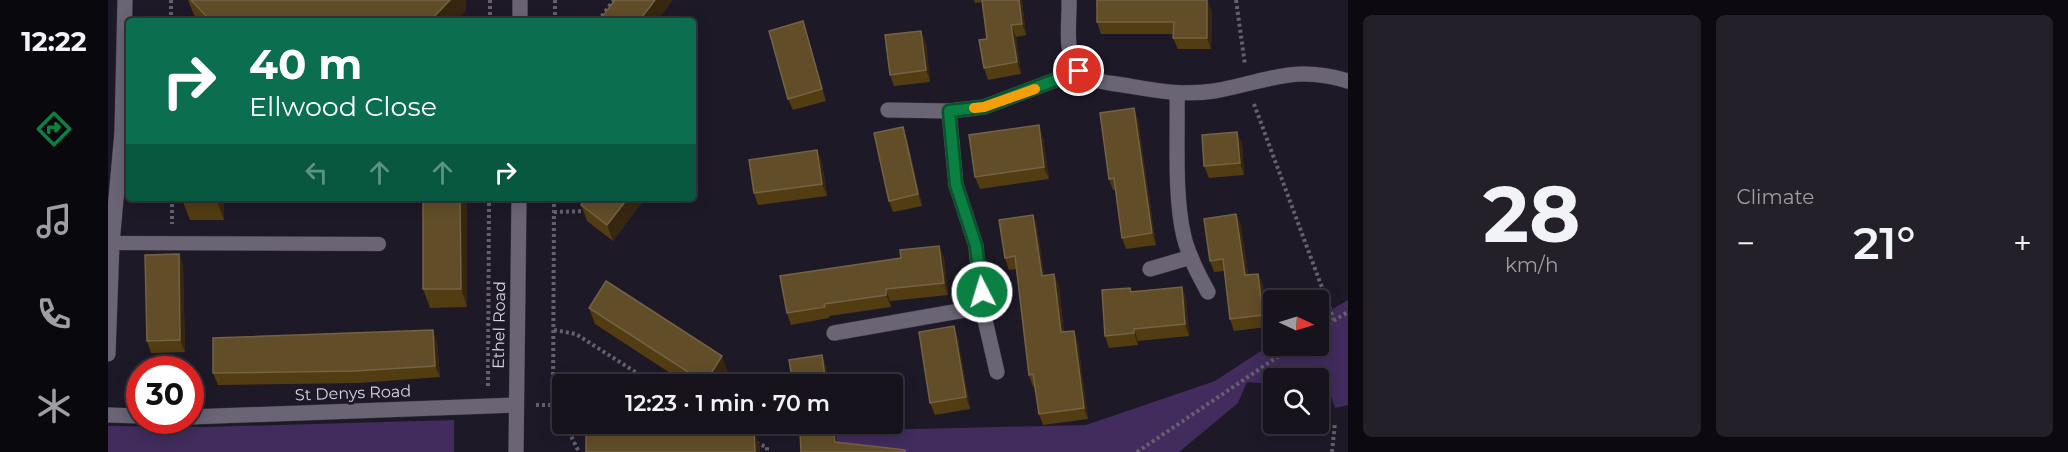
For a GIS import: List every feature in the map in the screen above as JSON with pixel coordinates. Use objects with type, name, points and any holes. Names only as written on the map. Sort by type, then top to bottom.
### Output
[{"type":"street","points":[[108,354],[112,243],[122,132],[125,0]]},
{"type":"street","points":[[520,0],[520,18]]},
{"type":"street","points":[[1070,0],[1069,48],[1079,71],[1095,80],[1177,94],[1212,91],[1294,72],[1312,72],[1348,81]]},
{"type":"street","points":[[888,110],[949,111],[984,107],[1079,71]]},
{"type":"street","points":[[1177,94],[1179,181],[1184,235],[1191,257],[1208,292]]},
{"type":"street","points":[[949,111],[956,185],[976,246],[982,307],[997,372]]},
{"type":"street","name":"Ethel Road","points":[[516,452],[519,201]]},
{"type":"street","points":[[1150,269],[1191,257]]},
{"type":"street","points":[[834,333],[982,307]]},
{"type":"street","name":"St Denys Road","points":[[204,416],[516,405]]},
{"type":"street","points":[[108,415],[126,416]]},
{"type":"lane","points":[[112,243],[379,244]]},
{"type":"path","points":[[171,0],[173,18]]},
{"type":"path","points":[[490,0],[490,18]]},
{"type":"path","points":[[555,0],[555,18]]},
{"type":"path","points":[[600,18],[614,0]]},
{"type":"path","points":[[1236,0],[1247,84],[1334,320]]},
{"type":"path","points":[[488,406],[486,345],[489,201]]},
{"type":"path","points":[[553,374],[554,201]]},
{"type":"path","points":[[554,212],[588,212],[593,205]]},
{"type":"path","points":[[1329,323],[1348,312]]},
{"type":"path","points":[[554,330],[576,334],[638,374]]},
{"type":"path","points":[[1137,452],[1279,356]]},
{"type":"path","points":[[1332,452],[1335,423]]},
{"type":"path","points":[[570,434],[579,452]]},
{"type":"path","points":[[746,440],[767,447],[767,452]]},
{"type":"shaded area","points":[[1348,300],[1348,405],[1335,408],[1329,390],[1329,368],[1263,368],[1263,383],[1247,382],[1238,403],[1179,452],[831,452],[833,434],[903,434],[903,429],[1086,425],[1215,381],[1263,350],[1263,356],[1329,356],[1329,311]]},
{"type":"shaded area","points":[[454,420],[454,452],[108,452],[108,426],[126,426],[126,434],[204,434],[204,427]]},
{"type":"building","points":[[191,0],[450,0],[433,18],[208,18]]},
{"type":"building","points":[[615,0],[655,0],[641,18],[601,18]]},
{"type":"building","points":[[982,0],[1019,0],[1022,24],[1011,25],[1017,62],[984,68],[979,40],[987,39]]},
{"type":"building","points":[[1097,0],[1207,0],[1207,38],[1173,38],[1174,22],[1097,22]]},
{"type":"building","points":[[803,21],[822,89],[788,99],[769,31]]},
{"type":"building","points":[[921,31],[926,70],[890,75],[885,35]]},
{"type":"building","points":[[1134,108],[1152,233],[1122,238],[1114,178],[1109,179],[1100,113]]},
{"type":"building","points":[[1039,125],[1044,167],[975,177],[969,135]]},
{"type":"building","points":[[903,127],[918,194],[889,201],[874,133]]},
{"type":"building","points":[[1237,132],[1240,163],[1204,166],[1202,135]]},
{"type":"building","points":[[817,150],[822,184],[754,193],[749,160]]},
{"type":"building","points":[[423,201],[460,201],[461,289],[423,289]]},
{"type":"building","points":[[584,201],[626,201],[607,225],[581,205]]},
{"type":"building","points":[[1236,214],[1245,275],[1258,274],[1263,315],[1230,319],[1223,259],[1210,261],[1204,219]]},
{"type":"building","points":[[1033,215],[1042,276],[1054,274],[1061,332],[1074,331],[1084,408],[1039,414],[1033,374],[1029,375],[1015,256],[1005,258],[999,220]]},
{"type":"building","points":[[939,246],[944,283],[886,289],[886,295],[824,304],[825,307],[787,313],[780,276],[901,258],[900,250]]},
{"type":"building","points":[[179,254],[180,340],[147,341],[145,255]]},
{"type":"building","points":[[606,281],[722,356],[711,374],[691,374],[589,308]]},
{"type":"building","points":[[1182,287],[1185,324],[1134,329],[1134,333],[1105,336],[1102,290],[1130,288],[1131,292]]},
{"type":"building","points":[[954,326],[966,397],[930,403],[919,332]]},
{"type":"building","points":[[433,330],[435,366],[355,371],[213,373],[213,338]]},
{"type":"building","points":[[822,355],[825,374],[791,374],[789,360]]},
{"type":"building","points":[[586,434],[754,434],[755,452],[586,452]]},
{"type":"building","points":[[800,434],[834,434],[835,442],[905,450],[905,452],[801,452]]},
{"type":"slow traffic","points":[[974,108],[984,107],[1035,89]]},
{"type":"route","points":[[982,292],[976,246],[956,185],[949,111],[984,107],[1079,71]]}]
